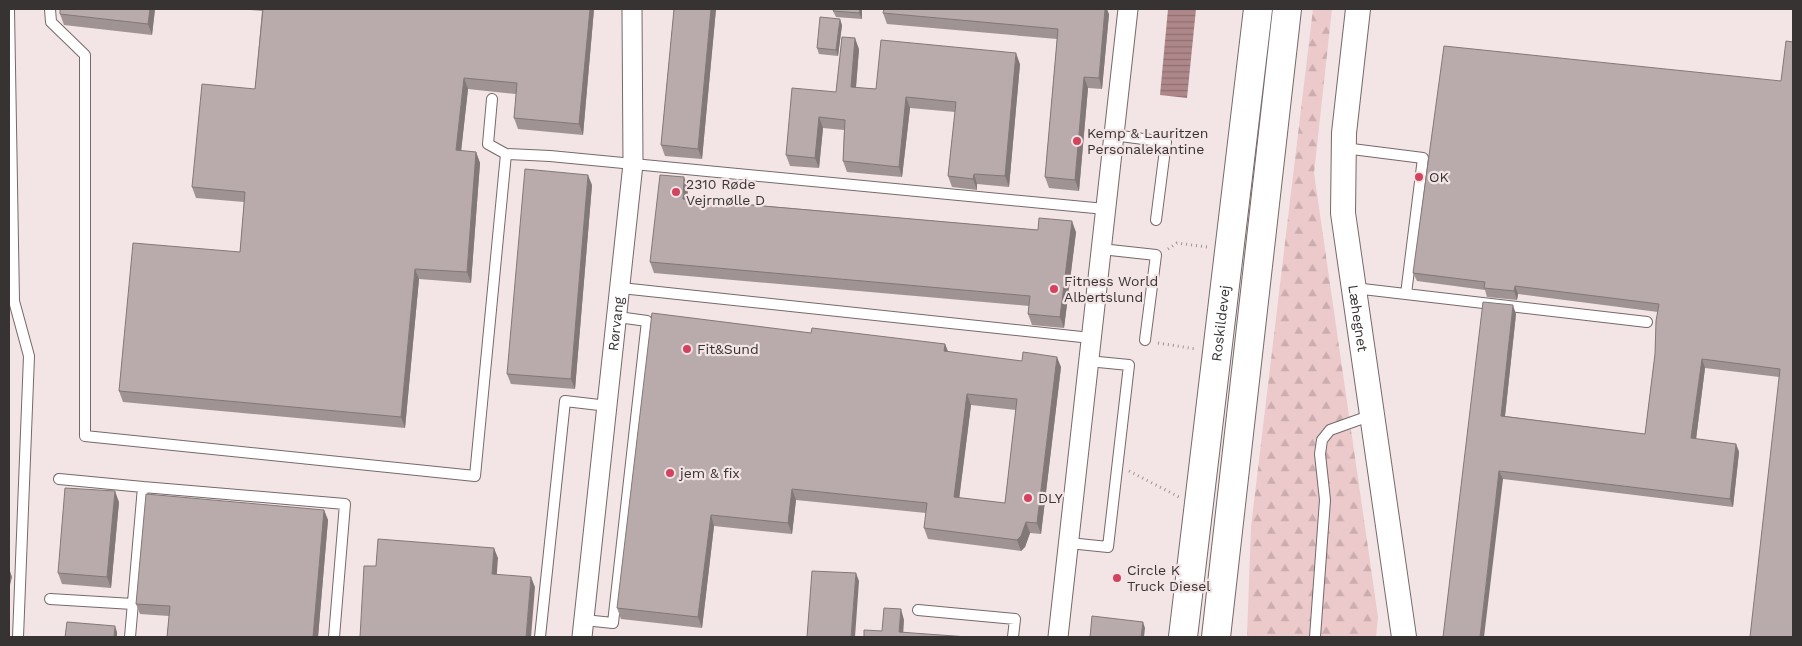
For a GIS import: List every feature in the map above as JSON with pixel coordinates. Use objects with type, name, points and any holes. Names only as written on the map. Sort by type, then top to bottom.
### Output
[{"type":"main road","name":"Roskildevej","points":[[1183,637],[1258,9]]},
{"type":"main road","name":"Roskildevej","points":[[1216,637],[1287,9]]},
{"type":"main road","points":[[1194,553],[1203,591],[1198,637]]},
{"type":"street","name":"Rørvang","points":[[583,628],[634,164],[632,9]]},
{"type":"street","points":[[1058,637],[1128,9]]},
{"type":"street","name":"Læhegnet","points":[[1358,9],[1344,148],[1343,213],[1403,634]]},
{"type":"lane","points":[[9,9],[11,300],[29,356],[18,637]]},
{"type":"lane","points":[[50,9],[51,22],[85,55],[85,436],[475,476],[506,154]]},
{"type":"lane","points":[[492,99],[488,144],[506,154],[634,164],[1105,208]]},
{"type":"lane","points":[[1113,135],[1166,142],[1156,220]]},
{"type":"lane","points":[[1344,148],[1423,158],[1406,294]]},
{"type":"lane","points":[[1101,249],[1156,255],[1145,340]]},
{"type":"lane","points":[[621,288],[1091,338]]},
{"type":"lane","points":[[1354,288],[1647,322]]},
{"type":"lane","points":[[583,628],[613,623],[647,321],[618,318]]},
{"type":"lane","points":[[1069,543],[1108,547],[1129,365],[1088,360]]},
{"type":"lane","points":[[540,637],[565,401],[608,406]]},
{"type":"lane","points":[[1315,637],[1325,500],[1320,454],[1322,440],[1330,430],[1372,415]]},
{"type":"lane","points":[[59,479],[345,504],[334,637]]},
{"type":"lane","points":[[130,637],[143,487]]},
{"type":"lane","points":[[50,599],[133,604]]},
{"type":"lane","points":[[918,610],[1015,619],[1013,637]]},
{"type":"path","points":[[1156,255],[1177,243],[1230,250]]},
{"type":"path","points":[[1145,340],[1164,345],[1218,351]]},
{"type":"path","points":[[1118,465],[1200,507]]},
{"type":"green space","points":[[1313,9],[1332,9],[1314,173],[1378,617],[1376,637],[1247,637],[1251,527]]},
{"type":"shaded area","points":[[1168,9],[1196,9],[1187,98],[1160,95]]},
{"type":"building","points":[[60,9],[150,9],[148,24],[60,14]]},
{"type":"building","points":[[263,9],[590,9],[579,124],[514,118],[517,83],[464,78],[456,150],[476,152],[467,272],[415,269],[401,417],[119,391],[133,243],[240,252],[245,192],[192,187],[202,84],[255,89]]},
{"type":"building","points":[[674,9],[711,9],[698,149],[661,145]]},
{"type":"building","points":[[834,9],[860,9],[859,13],[833,11]]},
{"type":"building","points":[[884,9],[1105,9],[1099,78],[1084,77],[1075,180],[1045,177],[1058,29],[883,13]]},
{"type":"building","points":[[820,17],[840,19],[836,50],[817,48]]},
{"type":"building","points":[[842,37],[855,38],[851,87],[876,89],[881,40],[1016,53],[1005,176],[974,174],[973,179],[948,176],[956,102],[906,97],[899,167],[843,161],[845,120],[819,117],[815,158],[786,155],[792,88],[836,92]]},
{"type":"building","points":[[1786,41],[1793,42],[1793,637],[1750,637],[1780,369],[1702,359],[1691,438],[1736,444],[1730,499],[1499,471],[1480,637],[1443,637],[1483,302],[1513,305],[1501,416],[1645,434],[1659,304],[1515,286],[1514,291],[1484,288],[1485,282],[1413,273],[1444,46],[1781,81]]},
{"type":"building","points":[[525,169],[588,175],[571,379],[507,374]]},
{"type":"building","points":[[660,175],[684,177],[683,199],[1038,230],[1039,218],[1072,221],[1060,317],[1028,314],[1030,296],[650,262]]},
{"type":"building","points":[[652,313],[811,333],[812,328],[945,344],[944,351],[1022,361],[1023,352],[1057,357],[1037,523],[1026,522],[1021,536],[1017,540],[924,528],[927,503],[792,489],[788,523],[711,515],[698,617],[617,608]],"holes":[[[967,394],[1017,399],[1005,503],[954,497]]]},
{"type":"building","points":[[65,488],[115,491],[107,577],[58,573]]},
{"type":"building","points":[[146,494],[324,510],[313,637],[167,637],[170,606],[136,604]]},
{"type":"building","points":[[378,539],[494,548],[492,574],[531,577],[526,637],[360,637],[364,566],[376,566]]},
{"type":"building","points":[[812,571],[856,573],[851,637],[807,637]]},
{"type":"building","points":[[884,608],[901,609],[899,632],[968,637],[864,637],[864,630],[882,631]]},
{"type":"building","points":[[1092,616],[1143,622],[1141,637],[1090,637]]},
{"type":"building","points":[[67,622],[115,626],[114,637],[65,637]]},
{"type":"place","name":"Kemp & Lauritzen Personalekantine","points":[[1077,141]]},
{"type":"place","name":"OK","points":[[1419,177]]},
{"type":"place","name":"2310 Røde Vejrmølle D","points":[[676,192]]},
{"type":"place","name":"Fitness World Albertslund","points":[[1054,289]]},
{"type":"place","name":"Fit&Sund","points":[[687,349]]},
{"type":"place","name":"jem & fix","points":[[670,473]]},
{"type":"place","name":"DLY","points":[[1028,498]]},
{"type":"place","name":"Circle K Truck Diesel","points":[[1117,578]]}]
